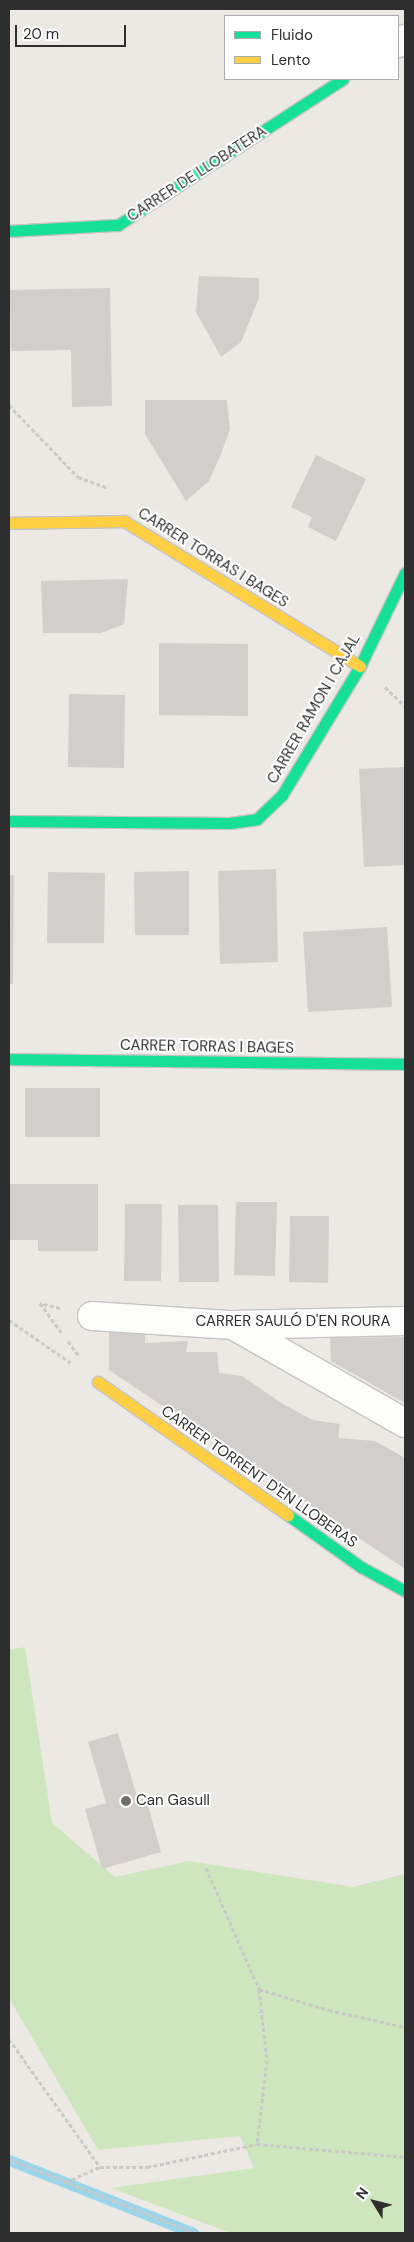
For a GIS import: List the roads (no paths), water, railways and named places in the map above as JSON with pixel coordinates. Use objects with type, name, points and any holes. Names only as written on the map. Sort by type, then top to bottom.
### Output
[{"type":"street","name":"CARRER DE LLOBATERA","points":[[9,231],[118,225],[342,80]]},
{"type":"street","name":"CARRER TORRAS I BAGES","points":[[9,523],[124,521],[360,666]]},
{"type":"street","name":"CARRER RAMON I CAJAL","points":[[9,821],[230,823],[256,819],[282,796],[360,666],[405,573]]},
{"type":"street","name":"CARRER TORRAS I BAGES","points":[[9,1059],[405,1064]]},
{"type":"street","name":"CARRER SAULÓ D'EN ROURA","points":[[92,1316],[233,1325],[405,1321]]},
{"type":"street","points":[[233,1325],[405,1423]]},
{"type":"street","name":"CARRER TORRENT D'EN LLOBERAS","points":[[98,1382],[250,1487],[361,1567],[405,1591]]},
{"type":"waterway","points":[[9,2160],[193,2233]]},
{"type":"place","name":"Can Gasull","points":[[126,1801]]}]
